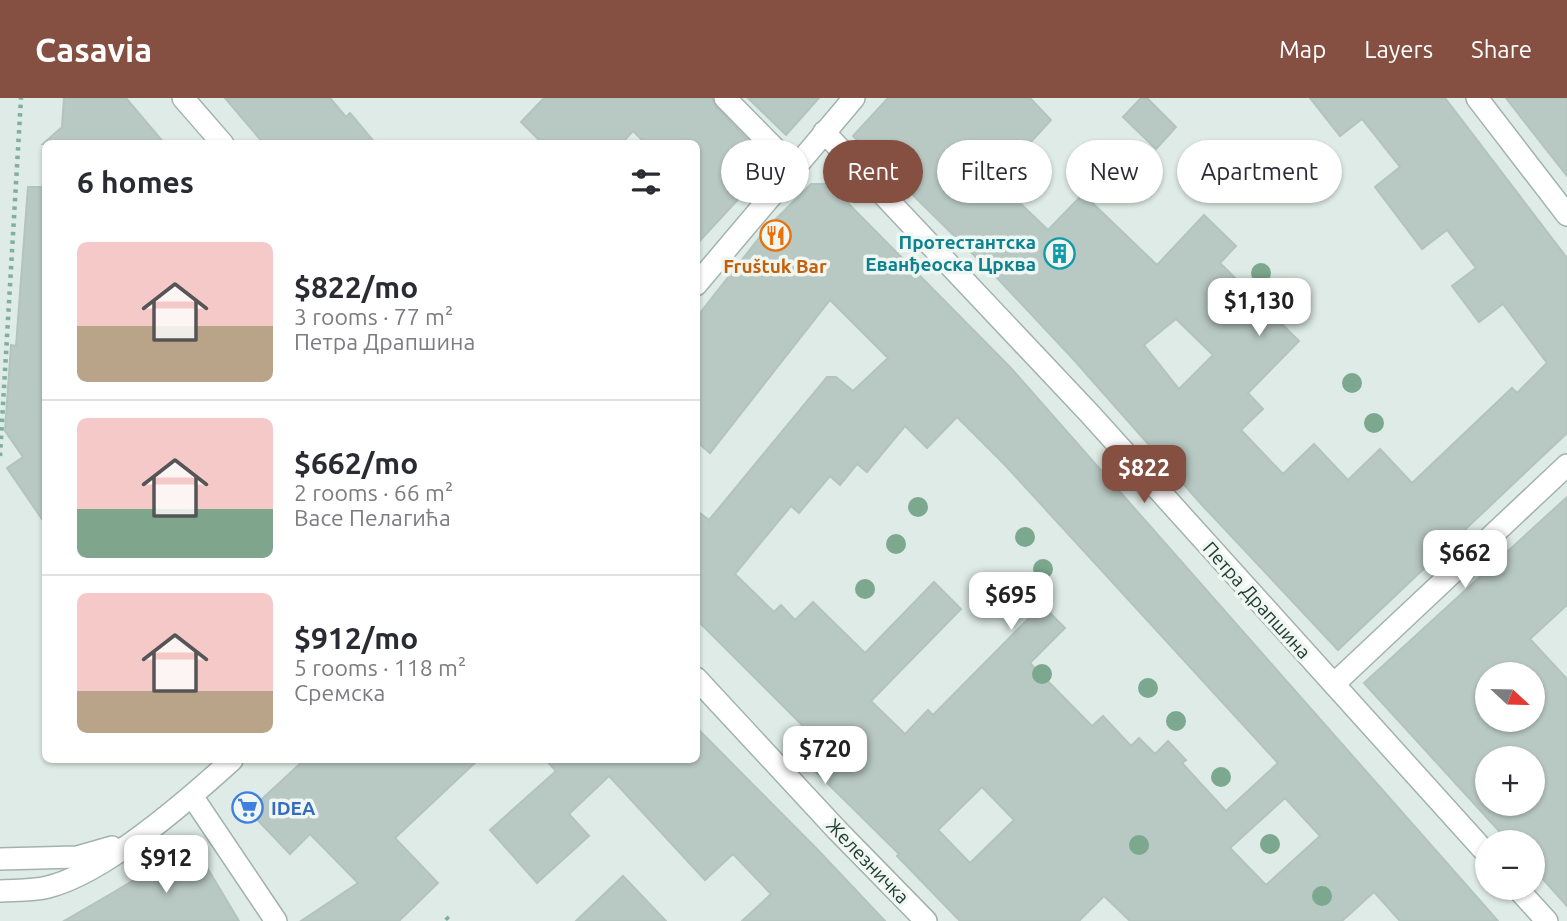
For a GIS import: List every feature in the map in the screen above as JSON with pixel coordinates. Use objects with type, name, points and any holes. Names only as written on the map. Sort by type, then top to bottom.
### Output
[{"type":"street","points":[[184,98],[220,140]]},
{"type":"street","points":[[725,98],[766,140]]},
{"type":"street","points":[[809,150],[854,98]]},
{"type":"street","points":[[1477,98],[1567,215]]},
{"type":"street","name":"Петра Драпшина","points":[[824,132],[1090,414],[1475,841]]},
{"type":"street","points":[[700,280],[765,203]]},
{"type":"street","points":[[1334,684],[1567,466]]},
{"type":"street","name":"Железничка","points":[[700,682],[836,830],[926,921]]},
{"type":"street","points":[[0,891],[48,887],[69,880],[134,840],[192,796],[229,763]]},
{"type":"street","points":[[192,796],[276,921]]},
{"type":"street","points":[[0,859],[52,860],[77,857],[134,840]]},
{"type":"street","points":[[1528,900],[1547,921]]},
{"type":"path","points":[[0,456],[21,98]]},
{"type":"building","points":[[64,98],[126,98],[162,140],[47,140],[62,127]]},
{"type":"building","points":[[225,98],[330,98],[346,117],[350,113],[373,140],[261,140]]},
{"type":"building","points":[[544,98],[712,98],[716,107],[748,140],[721,140],[721,203],[735,203],[700,241],[700,140],[642,140],[633,131],[625,140],[539,140],[521,122]]},
{"type":"building","points":[[748,98],[819,98],[786,135]]},
{"type":"building","points":[[888,98],[1030,98],[1051,120],[1033,140],[937,140],[937,203],[1020,203],[1048,230],[1074,203],[1092,203],[1157,265],[1204,215],[1236,246],[1220,263],[1299,341],[1248,393],[1263,409],[1241,430],[1283,474],[1314,444],[1348,480],[1380,449],[1412,483],[1512,388],[1517,393],[1547,363],[1503,304],[1479,322],[1452,286],[1476,268],[1447,230],[1422,249],[1375,187],[1400,167],[1362,119],[1340,136],[1310,98],[1445,98],[1567,258],[1567,433],[1338,650],[1202,505],[1074,360],[999,280],[921,203],[923,140],[857,140],[853,136]],"holes":[[[1176,319],[1213,355],[1179,389],[1144,345]]]},
{"type":"building","points":[[1141,98],[1147,98],[1176,127],[1163,141],[1147,140],[1123,117]]},
{"type":"building","points":[[1506,98],[1567,98],[1567,176],[1541,143]]},
{"type":"building","points":[[811,184],[823,184],[823,203],[848,203],[1010,367],[1475,895],[1475,900],[1480,900],[1498,921],[1400,921],[1374,892],[1342,921],[1130,921],[1104,896],[1079,921],[960,921],[897,856],[899,854],[808,764],[825,748],[700,623],[700,513],[709,520],[827,377],[836,377],[853,391],[888,358],[830,300],[710,453],[700,444],[700,313],[767,228],[792,203],[809,203]],"holes":[[[957,417],[1004,464],[1278,763],[1226,811],[1182,763],[1186,760],[1168,741],[1155,754],[1139,738],[1131,746],[1103,716],[1092,726],[1030,663],[1065,628],[1042,605],[933,715],[928,710],[905,734],[871,701],[961,609],[934,582],[865,653],[813,602],[795,620],[781,605],[774,612],[735,574],[791,506],[799,513],[830,476],[840,485],[857,464],[867,472],[905,426],[927,448]],[[982,787],[1014,820],[970,863],[938,830]],[[1285,798],[1320,836],[1266,885],[1230,848]]]},
{"type":"building","points":[[28,187],[42,187],[42,519],[7,468],[23,457],[5,431],[11,345],[16,346]]},
{"type":"building","points":[[1567,497],[1567,605],[1530,639],[1567,679],[1567,906],[1545,881],[1545,830],[1498,830],[1485,816],[1545,816],[1545,746],[1475,746],[1475,805],[1364,683]]},
{"type":"building","points":[[700,731],[885,921],[742,921],[771,894],[733,854],[705,880],[609,776],[569,814],[589,836],[537,883],[490,830],[556,771],[549,763],[700,763]]},
{"type":"building","points":[[301,763],[475,763],[395,838],[438,883],[399,921],[301,921],[358,883],[310,834],[290,854],[249,811]]},
{"type":"building","points":[[193,844],[239,921],[64,921],[114,892]]},
{"type":"building","points":[[623,876],[666,921],[576,921]]},
{"type":"place","name":"Fruštuk Bar","points":[[775,235]]},
{"type":"place","name":"Протестантска Еванђеоска Црква","points":[[1059,253]]},
{"type":"place","name":"IDEA","points":[[248,808]]}]
